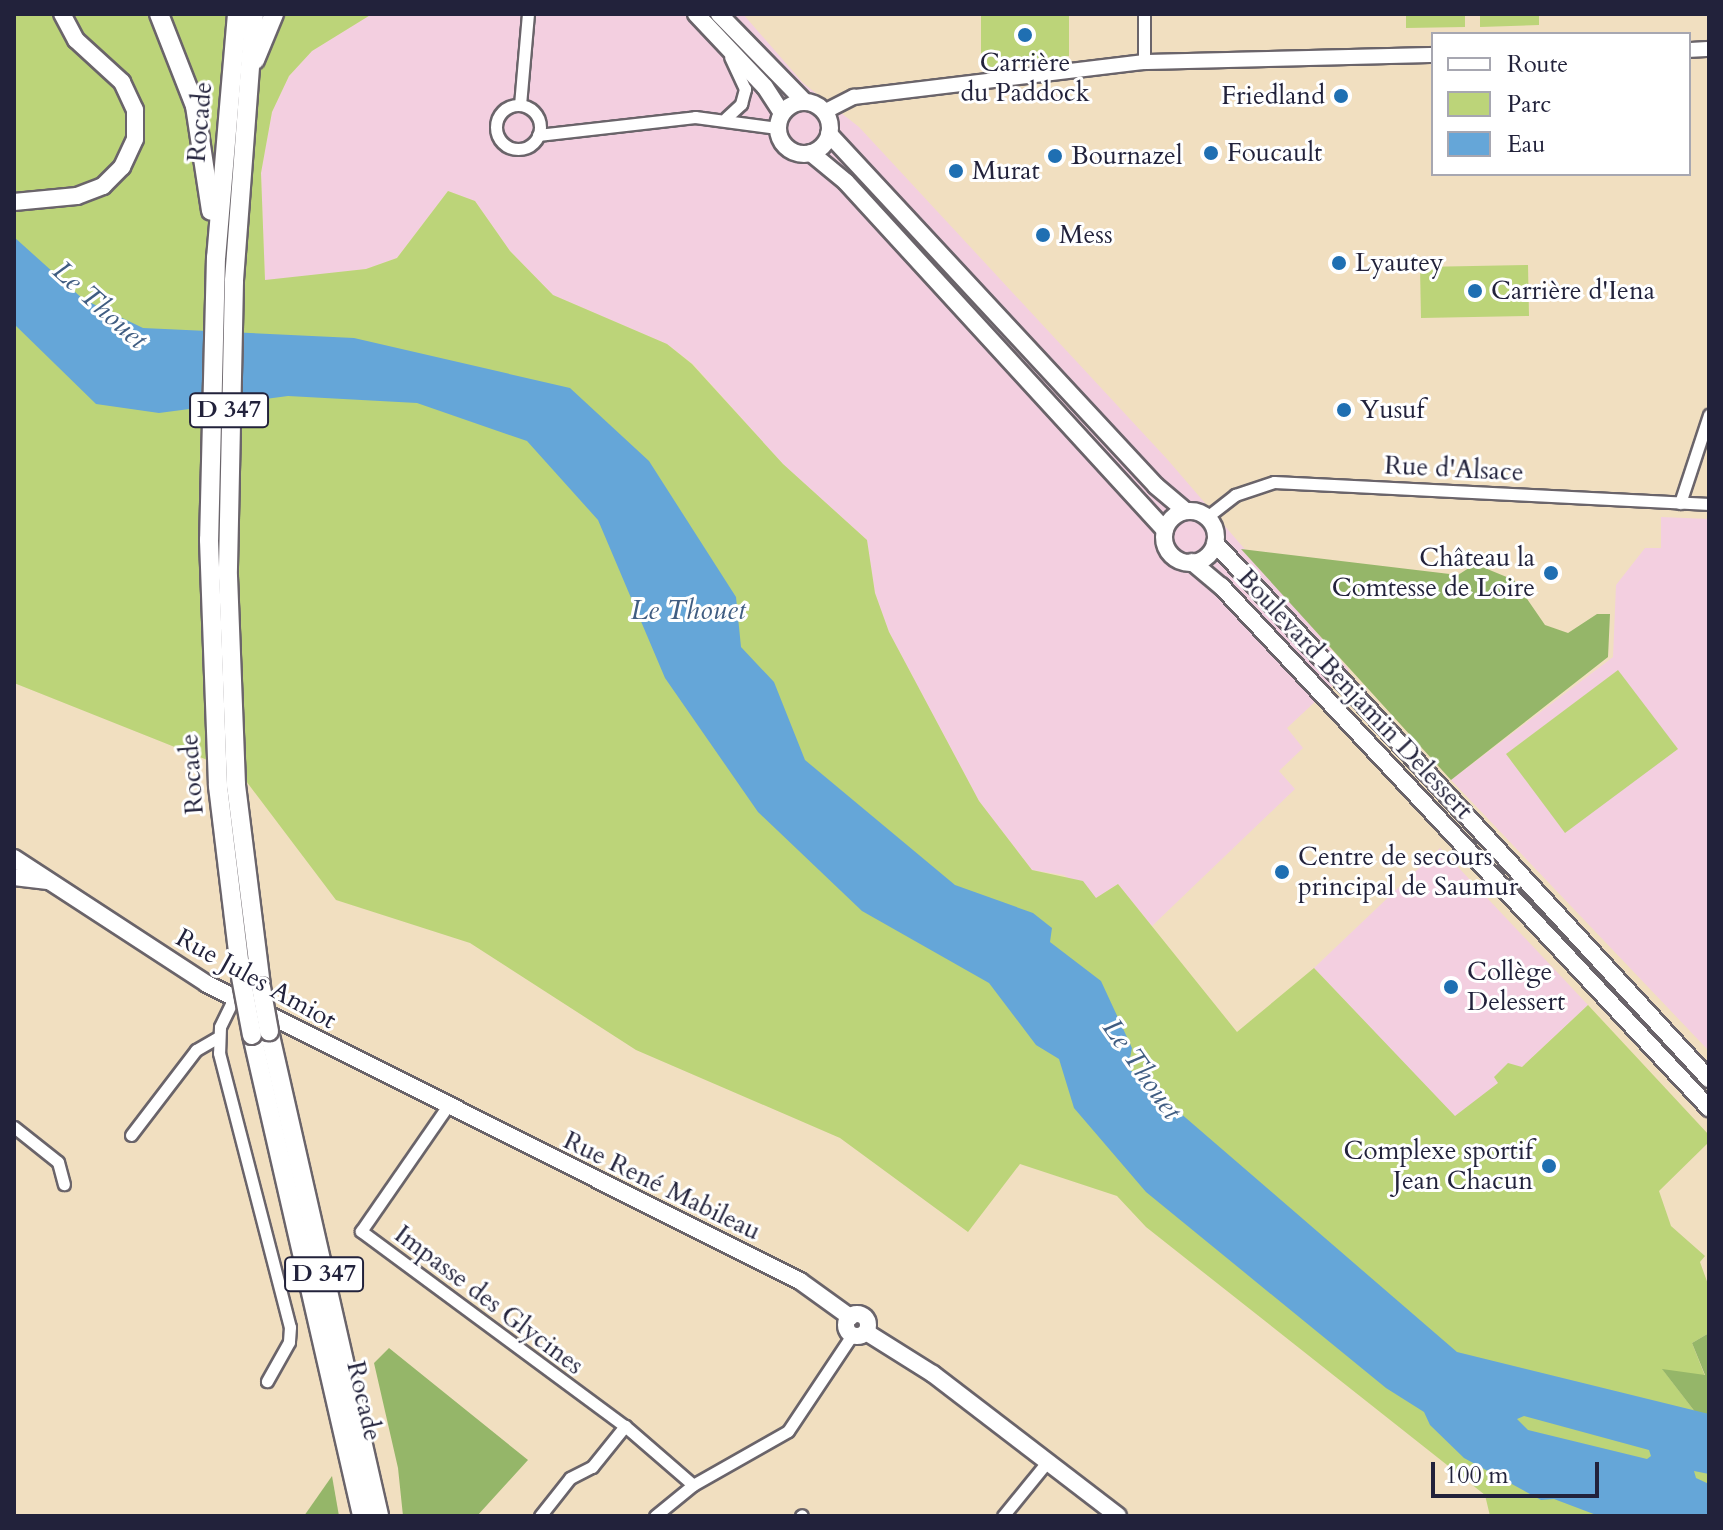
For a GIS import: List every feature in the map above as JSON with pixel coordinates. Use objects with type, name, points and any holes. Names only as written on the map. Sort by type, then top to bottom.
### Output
[{"type":"highway","points":[[159,14],[198,117],[216,257]]},
{"type":"highway","name":"Rocade","points":[[237,14],[216,257],[224,281],[218,540],[218,786],[241,977],[260,1033],[362,1516]]},
{"type":"highway","name":"D 347","points":[[224,281],[254,14]]},
{"type":"highway","points":[[246,81],[274,14]]},
{"type":"highway","name":"D 347","points":[[218,540],[236,785],[261,987],[260,1033],[379,1516]]},
{"type":"main road","points":[[14,202],[48,198],[81,188],[108,168],[127,128],[126,91],[108,64],[69,32],[62,14]]},
{"type":"main road","points":[[696,14],[717,35],[780,120],[788,149],[811,153],[846,182],[1165,530],[1169,552],[1192,562],[1207,556],[1215,543],[1207,517],[1186,511],[1156,486],[829,134],[824,112],[805,102],[719,14]]},
{"type":"main road","points":[[780,120],[805,102]]},
{"type":"main road","points":[[811,153],[829,134]]},
{"type":"main road","points":[[1165,530],[1173,517],[1186,511]]},
{"type":"main road","name":"Boulevard Benjamin Delessert","points":[[1215,543],[1709,1079]]},
{"type":"main road","name":"Boulevard Benjamin Delessert","points":[[1192,562],[1240,606],[1709,1108]]},
{"type":"main road","name":"Rue Jules Amiot","points":[[14,858],[234,998],[447,1107]]},
{"type":"main road","name":"Rue Jules Amiot","points":[[14,877],[49,881]]},
{"type":"main road","name":"Rue René Mabileau","points":[[447,1107],[800,1281],[850,1317],[866,1319],[859,1333]]},
{"type":"main road","points":[[859,1333],[933,1374],[1118,1516]]},
{"type":"street","points":[[520,105],[529,39],[528,14]]},
{"type":"street","points":[[1144,14],[1144,62]]},
{"type":"street","points":[[717,35],[745,89],[741,104],[726,118]]},
{"type":"street","points":[[824,112],[854,97],[1144,62],[1431,55]]},
{"type":"street","points":[[520,105],[501,113],[499,136],[518,148],[538,135],[726,118],[780,120]]},
{"type":"street","points":[[520,105],[538,117],[538,135]]},
{"type":"street","points":[[1680,503],[1709,415]]},
{"type":"street","name":"Rue d'Alsace","points":[[1207,517],[1235,495],[1274,482],[1709,504]]},
{"type":"street","points":[[234,998],[217,1038],[290,1327],[289,1342],[267,1381]]},
{"type":"street","points":[[131,1135],[196,1050],[217,1038]]},
{"type":"street","name":"Impasse des Glycines","points":[[447,1107],[361,1231],[590,1404],[625,1426],[693,1485]]},
{"type":"street","points":[[14,1127],[58,1162],[64,1184]]},
{"type":"street","points":[[655,1516],[693,1485],[788,1431],[859,1333]]},
{"type":"street","points":[[540,1516],[570,1478],[592,1467],[625,1426]]},
{"type":"street","points":[[1003,1516],[1047,1462]]},
{"type":"shaded area","points":[[372,14],[743,14],[803,83],[859,127],[1167,459],[1349,670],[1287,728],[1303,748],[1279,771],[1295,789],[1152,926],[1118,884],[1096,898],[1064,875],[1032,870],[979,801],[889,632],[875,593],[867,540],[783,464],[693,364],[667,344],[553,295],[510,251],[475,201],[448,191],[397,258],[366,269],[265,281],[261,173],[272,112],[289,76],[312,51]]},
{"type":"shaded area","points":[[1661,517],[1709,519],[1709,1051],[1451,780],[1613,657],[1616,585],[1645,548],[1661,548]]},
{"type":"shaded area","name":"Collège Delessert","points":[[1440,848],[1588,1005],[1522,1067],[1455,1117],[1314,968]]},
{"type":"green space","points":[[14,14],[372,14],[312,51],[289,76],[272,112],[261,173],[265,280],[366,269],[397,258],[448,191],[475,201],[510,251],[553,295],[667,344],[692,364],[783,464],[867,540],[875,593],[889,632],[979,801],[1032,870],[1083,881],[1096,898],[1118,884],[1237,1032],[1314,968],[1455,1116],[1498,1083],[1494,1077],[1508,1063],[1522,1067],[1588,1005],[1709,1135],[1709,1142],[1659,1191],[1671,1226],[1705,1256],[1700,1262],[1709,1287],[1709,1333],[1692,1343],[1705,1376],[1663,1370],[1709,1430],[1709,1516],[1490,1516],[1485,1495],[1146,1227],[1117,1196],[1020,1164],[968,1232],[840,1138],[636,1050],[470,943],[336,900],[240,773],[14,683]]},
{"type":"green space","name":"Carrière du Paddock","points":[[981,14],[1069,14],[1069,56],[981,69]]},
{"type":"green space","points":[[1406,14],[1465,14],[1465,27],[1406,28]]},
{"type":"green space","points":[[1480,14],[1539,14],[1539,25],[1480,27]]},
{"type":"green space","name":"Carrière d'Iena","points":[[1528,265],[1529,316],[1421,318],[1420,267]]},
{"type":"green space","points":[[1241,549],[1458,575],[1475,564],[1514,580],[1545,625],[1568,633],[1597,614],[1610,614],[1608,657],[1451,780]]},
{"type":"green space","points":[[1618,670],[1678,749],[1565,833],[1506,754]]},
{"type":"green space","points":[[1709,1333],[1709,1430],[1662,1369],[1705,1375],[1692,1343]]},
{"type":"green space","points":[[389,1348],[528,1460],[477,1516],[403,1516],[398,1468],[374,1363]]},
{"type":"green space","points":[[332,1476],[339,1516],[304,1516]]},
{"type":"water","name":"Le Thouet","points":[[14,237],[83,299],[143,328],[354,338],[570,388],[649,461],[736,597],[741,647],[774,682],[805,760],[955,885],[1033,913],[1052,928],[1050,942],[1101,981],[1132,1048],[1128,1068],[1457,1352],[1709,1414],[1709,1474],[1694,1471],[1696,1478],[1709,1484],[1709,1516],[1599,1516],[1554,1499],[1541,1500],[1464,1458],[1430,1425],[1424,1412],[1386,1388],[1146,1192],[1074,1108],[1059,1059],[1036,1045],[989,983],[862,911],[758,812],[665,678],[598,520],[527,441],[417,403],[288,396],[159,413],[96,404],[14,324]],"holes":[[[1524,1416],[1649,1450],[1651,1456],[1647,1459],[1528,1430],[1517,1419]]]},
{"type":"place","name":"Carrière du Paddock","points":[[1025,35]]},
{"type":"place","name":"Friedland","points":[[1341,96]]},
{"type":"place","name":"Foucault","points":[[1211,153]]},
{"type":"place","name":"Bournazel","points":[[1055,156]]},
{"type":"place","name":"Murat","points":[[956,171]]},
{"type":"place","name":"Mess","points":[[1043,235]]},
{"type":"place","name":"Lyautey","points":[[1339,263]]},
{"type":"place","name":"Carrière d'Iena","points":[[1475,291]]},
{"type":"place","name":"Yusuf","points":[[1344,410]]},
{"type":"place","name":"Château la Comtesse de Loire","points":[[1551,573]]},
{"type":"place","name":"Centre de secours principal de Saumur","points":[[1282,872]]},
{"type":"place","name":"Collège Delessert","points":[[1451,987]]},
{"type":"place","name":"Complexe sportif Jean Chacun","points":[[1549,1166]]}]
